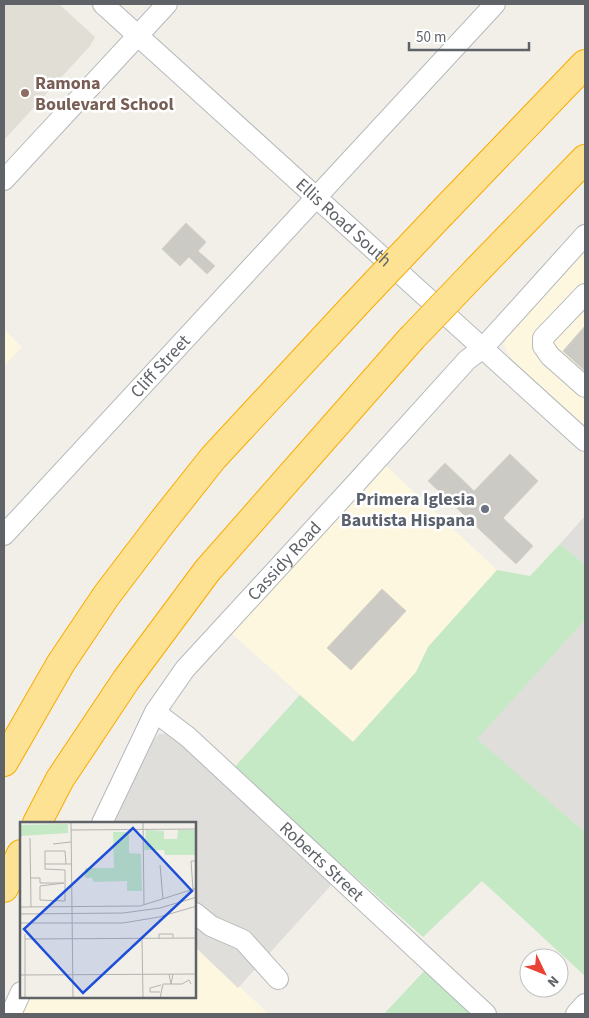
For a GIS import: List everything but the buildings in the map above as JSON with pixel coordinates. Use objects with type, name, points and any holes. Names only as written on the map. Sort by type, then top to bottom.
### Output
[{"type":"highway","points":[[4,762],[61,662],[106,596],[213,458],[354,306],[585,64]]},
{"type":"highway","points":[[38,822],[60,780],[126,680],[207,571],[411,339],[585,159]]},
{"type":"highway","points":[[4,888],[20,856]]},
{"type":"street","name":"Ellis Road South","points":[[103,4],[585,441]]},
{"type":"street","points":[[4,180],[167,4]]},
{"type":"street","name":"Cliff Street","points":[[4,534],[317,198],[342,168],[494,4]]},
{"type":"street","name":"Cassidy Road","points":[[102,822],[155,712],[185,669],[467,360],[483,348],[585,235]]},
{"type":"street","points":[[585,294],[543,338],[543,346],[550,356],[585,387]]},
{"type":"street","name":"Roberts Street","points":[[155,712],[188,737],[486,1014]]},
{"type":"street","points":[[196,914],[211,926],[243,940],[278,980]]},
{"type":"street","points":[[11,1014],[20,994]]},
{"type":"street","points":[[576,1014],[585,1004]]},
{"type":"shaded area","name":"Ramona Boulevard School","points":[[4,4],[59,4],[95,37],[90,46],[4,140]]},
{"type":"shaded area","points":[[585,247],[585,428],[512,361],[504,345],[509,331]]},
{"type":"shaded area","points":[[4,329],[22,347],[4,366]]},
{"type":"shaded area","points":[[383,463],[497,570],[428,647],[416,672],[353,742],[229,631]]},
{"type":"shaded area","points":[[585,516],[585,565],[560,544]]},
{"type":"shaded area","points":[[585,620],[585,832],[476,739]]},
{"type":"shaded area","points":[[171,733],[334,882],[238,988],[196,948],[196,822],[113,822],[153,740],[159,734]]},
{"type":"shaded area","points":[[196,947],[269,1014],[21,1014],[29,998],[196,998]]},
{"type":"green space","points":[[560,544],[585,565],[585,620],[477,739],[585,832],[585,976],[569,961],[569,948],[555,948],[482,881],[423,937],[287,816],[232,770],[300,695],[353,742],[416,672],[428,647],[497,570],[530,576]]},
{"type":"green space","points":[[426,969],[478,1014],[384,1014]]},
{"type":"place","name":"Ramona Boulevard School","points":[[25,93]]},
{"type":"place","name":"Primera Iglesia Bautista Hispana","points":[[485,509]]}]
